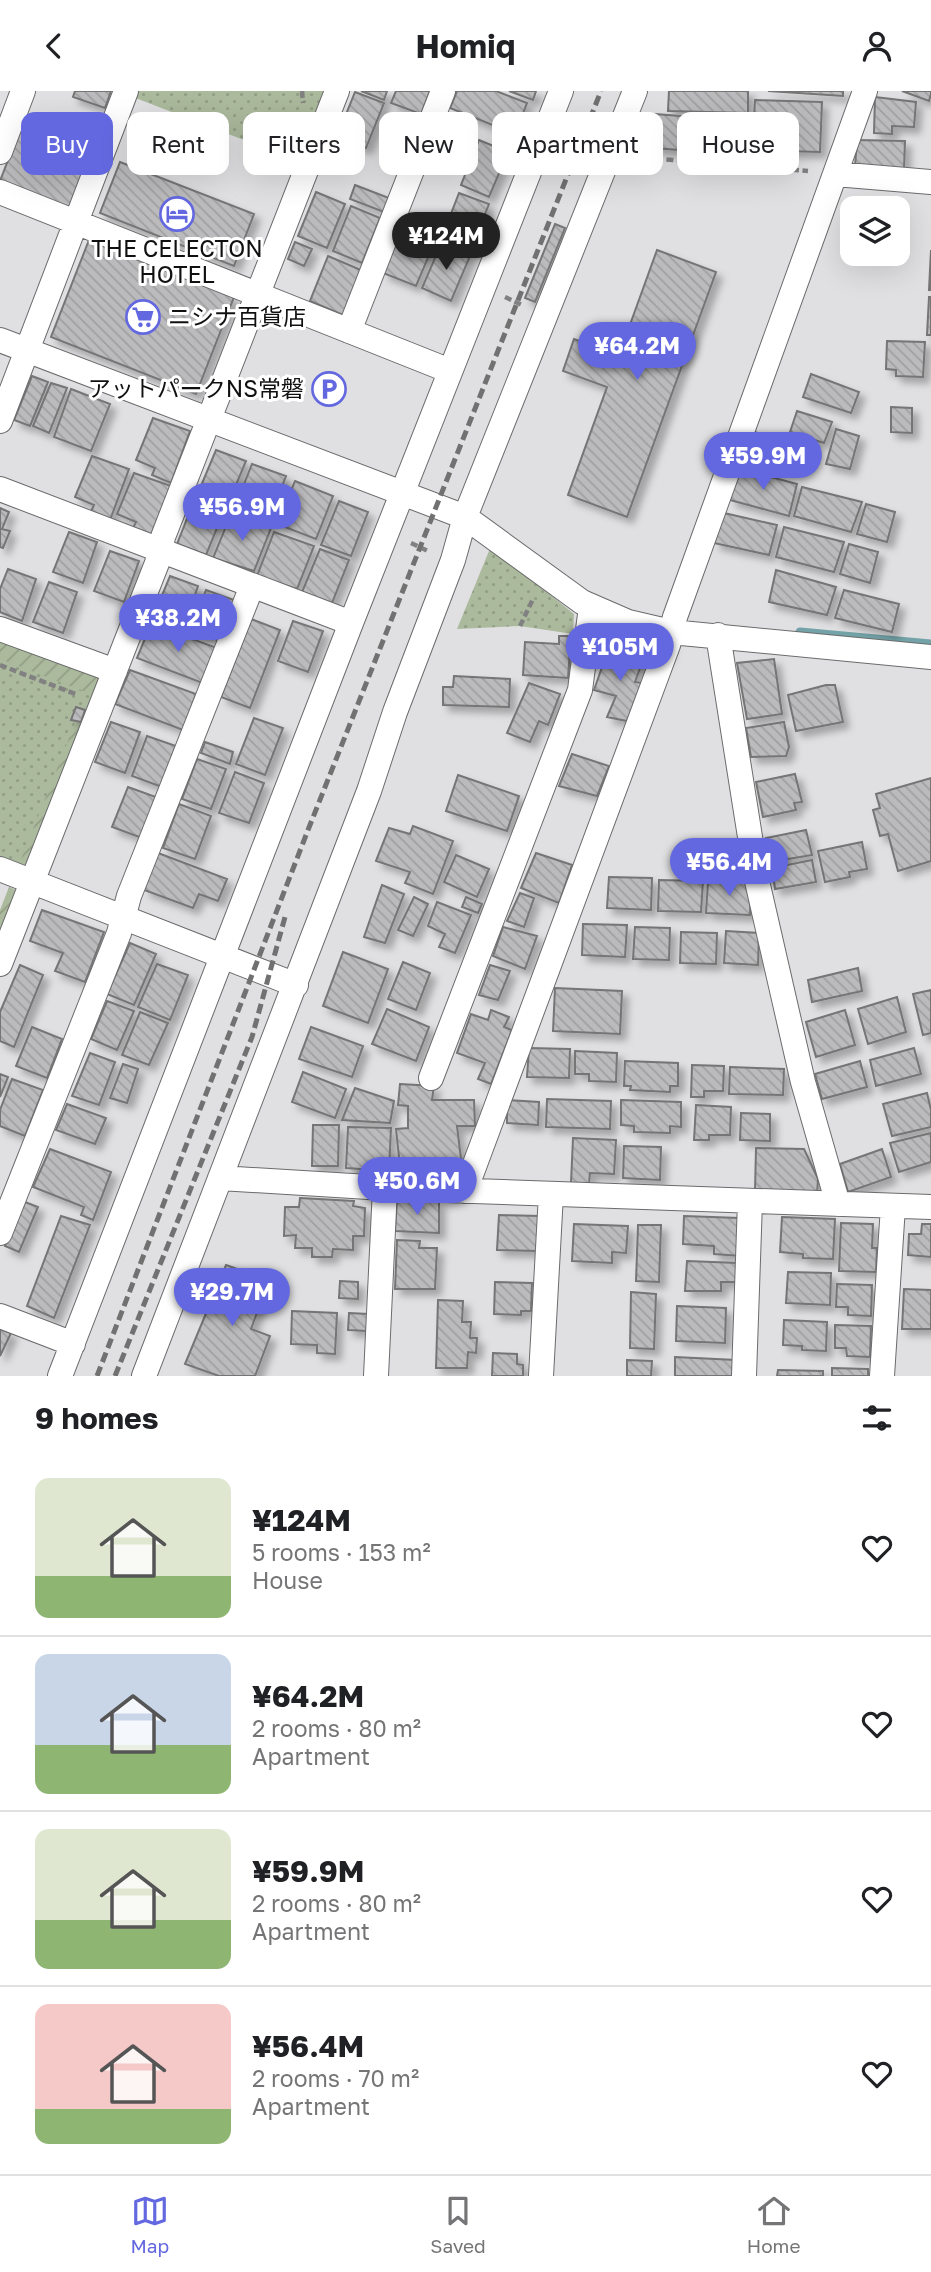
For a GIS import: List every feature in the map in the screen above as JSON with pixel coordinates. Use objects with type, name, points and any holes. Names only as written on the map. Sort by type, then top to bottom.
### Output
[{"type":"street","points":[[0,152],[23,91]]},
{"type":"street","points":[[0,421],[126,91]]},
{"type":"street","points":[[0,964],[337,91]]},
{"type":"street","points":[[349,331],[443,91]]},
{"type":"street","points":[[60,1376],[401,493],[561,91]]},
{"type":"street","points":[[627,112],[635,91]]},
{"type":"street","points":[[465,1191],[668,645],[865,91]]},
{"type":"street","points":[[835,174],[931,182]]},
{"type":"street","points":[[144,1376],[369,791],[395,712],[453,561],[465,517],[602,175]]},
{"type":"street","points":[[0,192],[75,224],[450,370]]},
{"type":"street","points":[[0,340],[465,517],[591,607],[628,622],[671,632],[931,657]]},
{"type":"street","points":[[0,489],[351,623]]},
{"type":"street","points":[[0,1233],[119,933],[129,896],[252,586]]},
{"type":"street","points":[[431,1078],[580,690],[591,607]]},
{"type":"street","points":[[0,629],[115,671]]},
{"type":"street","points":[[718,635],[757,881],[803,1081],[838,1204]]},
{"type":"street","points":[[0,869],[296,985]]},
{"type":"street","points":[[220,1178],[385,1188],[931,1207]]},
{"type":"street","points":[[376,1376],[385,1188]]},
{"type":"street","points":[[541,1376],[551,1193]]},
{"type":"street","points":[[744,1376],[750,1201]]},
{"type":"street","points":[[882,1376],[894,1206]]},
{"type":"street","points":[[0,1316],[73,1344]]},
{"type":"path","points":[[663,160],[835,174]]},
{"type":"path","points":[[500,295],[528,307],[530,302]]},
{"type":"path","points":[[403,540],[434,553]]},
{"type":"path","points":[[520,626],[535,596]]},
{"type":"path","points":[[0,665],[102,703]]},
{"type":"green space","points":[[136,91],[327,91],[319,112],[243,112],[243,140],[229,134],[229,112],[172,112],[133,97]]},
{"type":"green space","points":[[489,551],[496,551],[574,614],[573,634],[520,626],[457,629]]},
{"type":"green space","points":[[0,636],[102,676],[27,866],[0,856]]},
{"type":"green space","points":[[0,636],[102,676],[94,695],[0,659]]},
{"type":"green space","points":[[75,723],[82,726],[27,866],[20,862]]},
{"type":"green space","points":[[9,887],[16,890],[0,931],[0,910]]},
{"type":"building","points":[[75,91],[111,91],[105,108],[73,97]]},
{"type":"building","points":[[361,91],[387,91],[384,100]]},
{"type":"building","points":[[396,91],[430,91],[422,112],[391,103]]},
{"type":"building","points":[[457,91],[496,91],[527,103],[524,112],[492,112],[492,125],[478,119],[478,112],[460,112],[450,108]]},
{"type":"building","points":[[509,91],[536,91],[533,100]]},
{"type":"building","points":[[669,91],[748,91],[748,112],[668,111]]},
{"type":"building","points":[[768,91],[843,91],[843,96]]},
{"type":"building","points":[[902,91],[931,91],[931,94],[929,101]]},
{"type":"building","points":[[355,92],[384,103],[366,148],[365,112],[347,112]]},
{"type":"building","points":[[875,97],[916,102],[914,127],[892,126],[892,134],[874,133]]},
{"type":"building","points":[[755,100],[822,102],[820,152],[799,151],[799,112],[754,112]]},
{"type":"building","points":[[663,115],[677,116],[677,150],[663,149]]},
{"type":"building","points":[[21,127],[21,175],[82,175],[69,208],[0,181]]},
{"type":"building","points":[[479,140],[492,145],[492,175],[498,175],[489,197],[461,185],[465,175],[478,175]]},
{"type":"building","points":[[857,140],[905,141],[904,169],[855,167]]},
{"type":"building","name":"THE CELECTON HOTEL","points":[[120,162],[127,165],[127,175],[154,175],[254,214],[234,266],[100,213]]},
{"type":"building","points":[[355,185],[389,198],[384,212],[350,199]]},
{"type":"building","points":[[316,192],[345,204],[327,248],[298,236]]},
{"type":"building","points":[[459,193],[489,204],[471,249],[442,237]]},
{"type":"building","points":[[351,206],[380,218],[362,263],[333,251]]},
{"type":"building","points":[[555,224],[565,228],[535,302],[525,298]]},
{"type":"building","points":[[401,228],[435,241],[416,286],[383,273]]},
{"type":"building","name":"ニシナ百貨店","points":[[89,240],[234,297],[196,394],[51,337]]},
{"type":"building","points":[[295,242],[312,249],[304,266],[288,259]]},
{"type":"building","points":[[441,244],[470,256],[451,301],[422,288]]},
{"type":"building","points":[[657,250],[716,272],[627,517],[568,495],[607,387],[563,371],[574,339],[619,355]]},
{"type":"building","points":[[931,250],[931,290],[929,290]]},
{"type":"building","points":[[328,256],[361,270],[343,315],[310,301]]},
{"type":"building","points":[[929,297],[931,335],[927,335]]},
{"type":"building","points":[[887,341],[925,342],[923,377],[896,376],[896,370],[886,369]]},
{"type":"building","points":[[811,374],[859,392],[851,413],[803,397]]},
{"type":"building","points":[[32,376],[48,382],[30,426],[14,420]]},
{"type":"building","points":[[51,383],[67,388],[49,433],[33,426]]},
{"type":"building","points":[[71,389],[110,404],[91,451],[54,437]]},
{"type":"building","points":[[891,407],[912,408],[912,433],[891,432]]},
{"type":"building","points":[[797,411],[832,422],[824,443],[790,432]]},
{"type":"building","points":[[153,418],[190,431],[171,483],[152,475],[155,468],[136,460]]},
{"type":"building","points":[[836,429],[859,436],[850,469],[826,464]]},
{"type":"building","points":[[755,432],[785,443],[779,461],[748,451]]},
{"type":"building","points":[[216,450],[246,461],[228,504],[198,493]]},
{"type":"building","points":[[92,456],[129,469],[110,520],[90,513],[94,505],[75,497]]},
{"type":"building","points":[[252,464],[286,476],[269,520],[235,507]]},
{"type":"building","points":[[737,468],[797,484],[789,516],[730,500]]},
{"type":"building","points":[[134,473],[171,486],[152,537],[132,530],[136,522],[117,514]]},
{"type":"building","points":[[295,481],[333,496],[316,539],[277,524]]},
{"type":"building","points":[[802,487],[862,502],[851,532],[794,516]]},
{"type":"building","points":[[194,501],[224,511],[206,555],[177,544]]},
{"type":"building","points":[[339,501],[368,512],[351,556],[321,545]]},
{"type":"building","points":[[866,504],[895,512],[887,542],[857,534]]},
{"type":"building","points":[[0,508],[9,512],[2,529],[10,531],[3,548],[0,547]]},
{"type":"building","points":[[724,513],[777,525],[769,555],[714,543]]},
{"type":"building","points":[[231,514],[271,528],[254,571],[213,558]]},
{"type":"building","points":[[784,527],[844,542],[834,572],[776,557]]},
{"type":"building","points":[[69,532],[97,542],[83,583],[53,572]]},
{"type":"building","points":[[274,532],[314,546],[297,589],[257,576]]},
{"type":"building","points":[[849,544],[878,552],[870,583],[840,574]]},
{"type":"building","points":[[320,549],[349,560],[332,603],[302,592]]},
{"type":"building","points":[[110,551],[139,561],[124,602],[94,591]]},
{"type":"building","points":[[8,569],[36,579],[22,621],[0,612],[0,589]]},
{"type":"building","points":[[776,570],[836,587],[827,615],[769,602]]},
{"type":"building","points":[[170,576],[198,586],[184,627],[154,615]]},
{"type":"building","points":[[49,582],[77,592],[63,633],[33,622]]},
{"type":"building","points":[[206,590],[234,600],[220,641],[190,630]]},
{"type":"building","points":[[844,590],[899,604],[892,632],[835,618]]},
{"type":"building","points":[[251,619],[280,630],[250,708],[221,697]]},
{"type":"building","points":[[293,621],[323,631],[308,672],[278,661]]},
{"type":"building","points":[[151,624],[217,648],[205,684],[137,658]]},
{"type":"building","points":[[559,636],[571,636],[568,678],[523,675],[525,642],[559,644]]},
{"type":"building","points":[[608,650],[643,660],[635,682],[642,683],[627,721],[607,717],[616,696],[594,690]]},
{"type":"building","points":[[774,659],[782,714],[747,719],[737,663]]},
{"type":"building","points":[[130,670],[196,694],[183,730],[115,704]]},
{"type":"building","points":[[454,676],[510,679],[509,707],[443,705],[443,687],[453,687]]},
{"type":"building","points":[[529,683],[560,694],[548,725],[539,721],[530,742],[507,733]]},
{"type":"building","points":[[835,685],[843,722],[796,731],[788,695]]},
{"type":"building","points":[[76,707],[85,710],[81,722],[71,720]]},
{"type":"building","points":[[254,718],[283,728],[265,775],[236,764]]},
{"type":"building","points":[[111,722],[140,732],[125,773],[95,762]]},
{"type":"building","points":[[784,722],[789,747],[786,756],[751,757],[746,728]]},
{"type":"building","points":[[147,736],[176,746],[162,787],[132,776]]},
{"type":"building","points":[[205,742],[233,752],[230,764],[201,753]]},
{"type":"building","points":[[572,754],[609,766],[597,796],[559,786]]},
{"type":"building","points":[[197,759],[226,769],[211,809],[182,799]]},
{"type":"building","points":[[235,772],[264,783],[249,823],[219,813]]},
{"type":"building","points":[[795,774],[802,802],[794,803],[796,810],[763,817],[756,782]]},
{"type":"building","points":[[458,775],[519,796],[507,831],[446,811]]},
{"type":"building","points":[[931,778],[931,861],[898,871],[888,834],[880,836],[873,810],[880,808],[876,794]]},
{"type":"building","points":[[128,787],[156,797],[142,838],[112,827]]},
{"type":"building","points":[[179,804],[211,816],[195,859],[163,848]]},
{"type":"building","points":[[413,826],[453,841],[433,894],[405,883],[410,872],[376,861],[389,828],[410,834]]},
{"type":"building","points":[[806,830],[812,855],[770,862],[766,838]]},
{"type":"building","points":[[862,842],[867,869],[849,872],[850,877],[825,882],[818,851]]},
{"type":"building","points":[[158,853],[227,879],[218,901],[199,894],[193,908],[144,890]]},
{"type":"building","points":[[536,853],[572,865],[559,903],[521,888]]},
{"type":"building","points":[[456,855],[489,869],[477,897],[444,882]]},
{"type":"building","points":[[812,860],[816,882],[775,889],[772,868]]},
{"type":"building","points":[[609,877],[652,878],[651,910],[607,908]]},
{"type":"building","points":[[659,880],[703,881],[701,912],[658,911]]},
{"type":"building","points":[[708,882],[751,883],[750,915],[706,913]]},
{"type":"building","points":[[382,885],[404,894],[385,943],[364,937]]},
{"type":"building","points":[[520,893],[534,898],[524,927],[507,921]]},
{"type":"building","points":[[414,897],[428,904],[413,936],[398,930]]},
{"type":"building","points":[[466,897],[482,904],[478,913],[462,907]]},
{"type":"building","points":[[437,902],[471,915],[455,953],[439,947],[445,934],[428,926]]},
{"type":"building","points":[[42,910],[104,932],[85,982],[55,971],[63,953],[30,941]]},
{"type":"building","points":[[583,924],[627,925],[625,957],[582,955]]},
{"type":"building","points":[[503,927],[537,936],[525,969],[493,956]]},
{"type":"building","points":[[635,927],[670,928],[669,960],[633,959]]},
{"type":"building","points":[[726,931],[759,933],[758,965],[724,963]]},
{"type":"building","points":[[681,932],[717,933],[716,964],[680,963]]},
{"type":"building","points":[[130,943],[156,954],[134,1005],[107,994]]},
{"type":"building","points":[[343,952],[388,969],[368,1023],[323,1006]]},
{"type":"building","points":[[403,962],[430,973],[416,1010],[388,999]]},
{"type":"building","points":[[157,964],[188,975],[170,1020],[138,1007]]},
{"type":"building","points":[[20,965],[43,975],[14,1047],[0,1041],[0,1012]]},
{"type":"building","points":[[490,965],[510,971],[498,1000],[479,995]]},
{"type":"building","points":[[858,968],[862,991],[812,1002],[808,980]]},
{"type":"building","points":[[555,988],[622,991],[620,1034],[553,1031]]},
{"type":"building","points":[[931,990],[931,1033],[923,1035],[913,994]]},
{"type":"building","points":[[897,997],[906,1032],[868,1044],[858,1009]]},
{"type":"building","points":[[107,1001],[134,1011],[117,1050],[91,1039]]},
{"type":"building","points":[[387,1009],[429,1027],[416,1061],[372,1044]]},
{"type":"building","points":[[491,1010],[509,1017],[504,1027],[512,1030],[491,1084],[478,1079],[485,1063],[457,1053],[471,1014],[488,1020]]},
{"type":"building","points":[[845,1010],[855,1045],[816,1057],[806,1022]]},
{"type":"building","points":[[140,1012],[168,1023],[149,1065],[122,1055]]},
{"type":"building","points":[[32,1027],[62,1039],[47,1078],[16,1066]]},
{"type":"building","points":[[311,1027],[363,1046],[352,1077],[299,1059]]},
{"type":"building","points":[[529,1048],[570,1049],[569,1078],[527,1077]]},
{"type":"building","points":[[914,1048],[921,1074],[876,1086],[870,1060]]},
{"type":"building","points":[[575,1051],[617,1053],[616,1082],[589,1081],[589,1074],[575,1074]]},
{"type":"building","points":[[90,1053],[115,1062],[99,1105],[72,1096]]},
{"type":"building","points":[[625,1061],[678,1063],[678,1086],[670,1086],[670,1092],[630,1090],[631,1086],[624,1086]]},
{"type":"building","points":[[860,1061],[867,1087],[822,1099],[815,1074]]},
{"type":"building","points":[[123,1064],[138,1069],[127,1103],[110,1098]]},
{"type":"building","points":[[692,1065],[724,1066],[723,1091],[704,1091],[704,1097],[691,1097]]},
{"type":"building","points":[[730,1067],[784,1069],[783,1095],[729,1094]]},
{"type":"building","points":[[303,1072],[346,1089],[335,1118],[292,1102]]},
{"type":"building","points":[[0,1074],[8,1077],[0,1097]]},
{"type":"building","points":[[12,1079],[43,1090],[25,1136],[0,1126],[0,1110]]},
{"type":"building","points":[[400,1084],[434,1086],[432,1100],[474,1100],[475,1126],[457,1126],[461,1159],[400,1167],[396,1129],[408,1128],[408,1106],[398,1105]]},
{"type":"building","points":[[355,1088],[394,1101],[390,1123],[342,1120]]},
{"type":"building","points":[[927,1093],[931,1127],[892,1136],[883,1104]]},
{"type":"building","points":[[547,1099],[611,1101],[610,1129],[546,1127]]},
{"type":"building","points":[[507,1100],[539,1102],[538,1125],[507,1123]]},
{"type":"building","points":[[621,1100],[681,1102],[681,1127],[670,1126],[670,1133],[634,1132],[634,1126],[621,1125]]},
{"type":"building","points":[[67,1104],[106,1118],[95,1144],[56,1130]]},
{"type":"building","points":[[696,1105],[731,1107],[730,1135],[709,1135],[709,1140],[694,1140]]},
{"type":"building","points":[[741,1113],[770,1114],[770,1141],[740,1140]]},
{"type":"building","points":[[313,1125],[339,1125],[338,1166],[312,1166]]},
{"type":"building","points":[[348,1127],[391,1128],[389,1171],[346,1168]]},
{"type":"building","points":[[931,1133],[931,1162],[899,1172],[890,1143]]},
{"type":"building","points":[[573,1138],[616,1140],[614,1174],[590,1173],[589,1183],[571,1183]]},
{"type":"building","points":[[624,1146],[661,1147],[660,1180],[623,1178]]},
{"type":"building","points":[[756,1148],[804,1149],[818,1179],[817,1194],[755,1191]]},
{"type":"building","points":[[50,1149],[111,1172],[93,1220],[81,1215],[84,1207],[33,1187]]},
{"type":"building","points":[[882,1149],[891,1177],[848,1192],[840,1164]]},
{"type":"building","points":[[300,1198],[354,1201],[353,1206],[365,1208],[364,1236],[353,1236],[353,1250],[333,1249],[332,1257],[312,1257],[312,1248],[295,1248],[296,1235],[284,1236],[285,1207],[299,1207]]},
{"type":"building","points":[[397,1200],[439,1202],[439,1233],[395,1231]]},
{"type":"building","points":[[25,1202],[38,1207],[19,1252],[5,1246]]},
{"type":"building","points":[[499,1215],[540,1216],[538,1251],[497,1250]]},
{"type":"building","points":[[61,1216],[90,1225],[54,1318],[27,1306]]},
{"type":"building","points":[[684,1216],[739,1218],[741,1256],[714,1254],[714,1246],[683,1244]]},
{"type":"building","points":[[782,1217],[835,1219],[833,1259],[803,1258],[803,1254],[780,1252]]},
{"type":"building","points":[[841,1223],[873,1224],[872,1248],[877,1248],[876,1272],[839,1271]]},
{"type":"building","points":[[574,1224],[628,1226],[626,1253],[612,1252],[612,1263],[572,1261]]},
{"type":"building","points":[[922,1224],[931,1224],[931,1257],[908,1255],[909,1234],[921,1234]]},
{"type":"building","points":[[638,1225],[661,1225],[659,1282],[636,1281]]},
{"type":"building","points":[[397,1240],[420,1241],[419,1248],[437,1248],[435,1289],[395,1289]]},
{"type":"building","points":[[687,1261],[738,1263],[738,1282],[721,1282],[721,1291],[685,1291]]},
{"type":"building","points":[[226,1265],[269,1280],[251,1329],[270,1336],[255,1376],[219,1376],[185,1364]]},
{"type":"building","points":[[788,1272],[831,1273],[830,1305],[786,1303]]},
{"type":"building","points":[[340,1281],[358,1282],[358,1299],[339,1298]]},
{"type":"building","points":[[495,1282],[532,1283],[531,1311],[521,1311],[521,1315],[494,1314]]},
{"type":"building","points":[[837,1284],[872,1285],[871,1316],[848,1315],[848,1307],[836,1307]]},
{"type":"building","points":[[904,1289],[931,1290],[931,1329],[902,1329]]},
{"type":"building","points":[[631,1292],[656,1294],[654,1349],[630,1348]]},
{"type":"building","points":[[438,1300],[463,1301],[462,1322],[471,1322],[470,1338],[477,1338],[476,1353],[468,1352],[467,1368],[436,1368]]},
{"type":"building","points":[[677,1306],[726,1308],[725,1343],[676,1341]]},
{"type":"building","points":[[292,1311],[337,1313],[335,1354],[317,1353],[317,1345],[291,1344]]},
{"type":"building","points":[[349,1313],[368,1314],[367,1331],[348,1330]]},
{"type":"building","points":[[784,1320],[827,1322],[826,1351],[802,1350],[802,1346],[783,1345]]},
{"type":"building","points":[[835,1325],[871,1326],[870,1357],[847,1356],[846,1348],[835,1348]]},
{"type":"building","points":[[0,1329],[11,1333],[0,1356]]},
{"type":"building","points":[[493,1353],[517,1354],[517,1364],[523,1365],[523,1376],[492,1376]]},
{"type":"building","points":[[675,1357],[736,1360],[736,1376],[675,1376]]},
{"type":"building","points":[[627,1360],[652,1361],[651,1376],[627,1376]]},
{"type":"building","points":[[832,1368],[868,1369],[868,1376],[832,1376]]},
{"type":"building","points":[[778,1370],[823,1371],[823,1376],[777,1376]]},
{"type":"waterway","points":[[800,632],[931,644]]},
{"type":"railway","points":[[97,1376],[308,830],[601,91]]},
{"type":"railway","points":[[115,1376],[252,1037],[285,917]]},
{"type":"place","name":"THE CELECTON HOTEL","points":[[177,214]]},
{"type":"place","name":"ニシナ百貨店","points":[[143,317]]},
{"type":"place","name":"アットパークNS常磐","points":[[329,389]]}]
